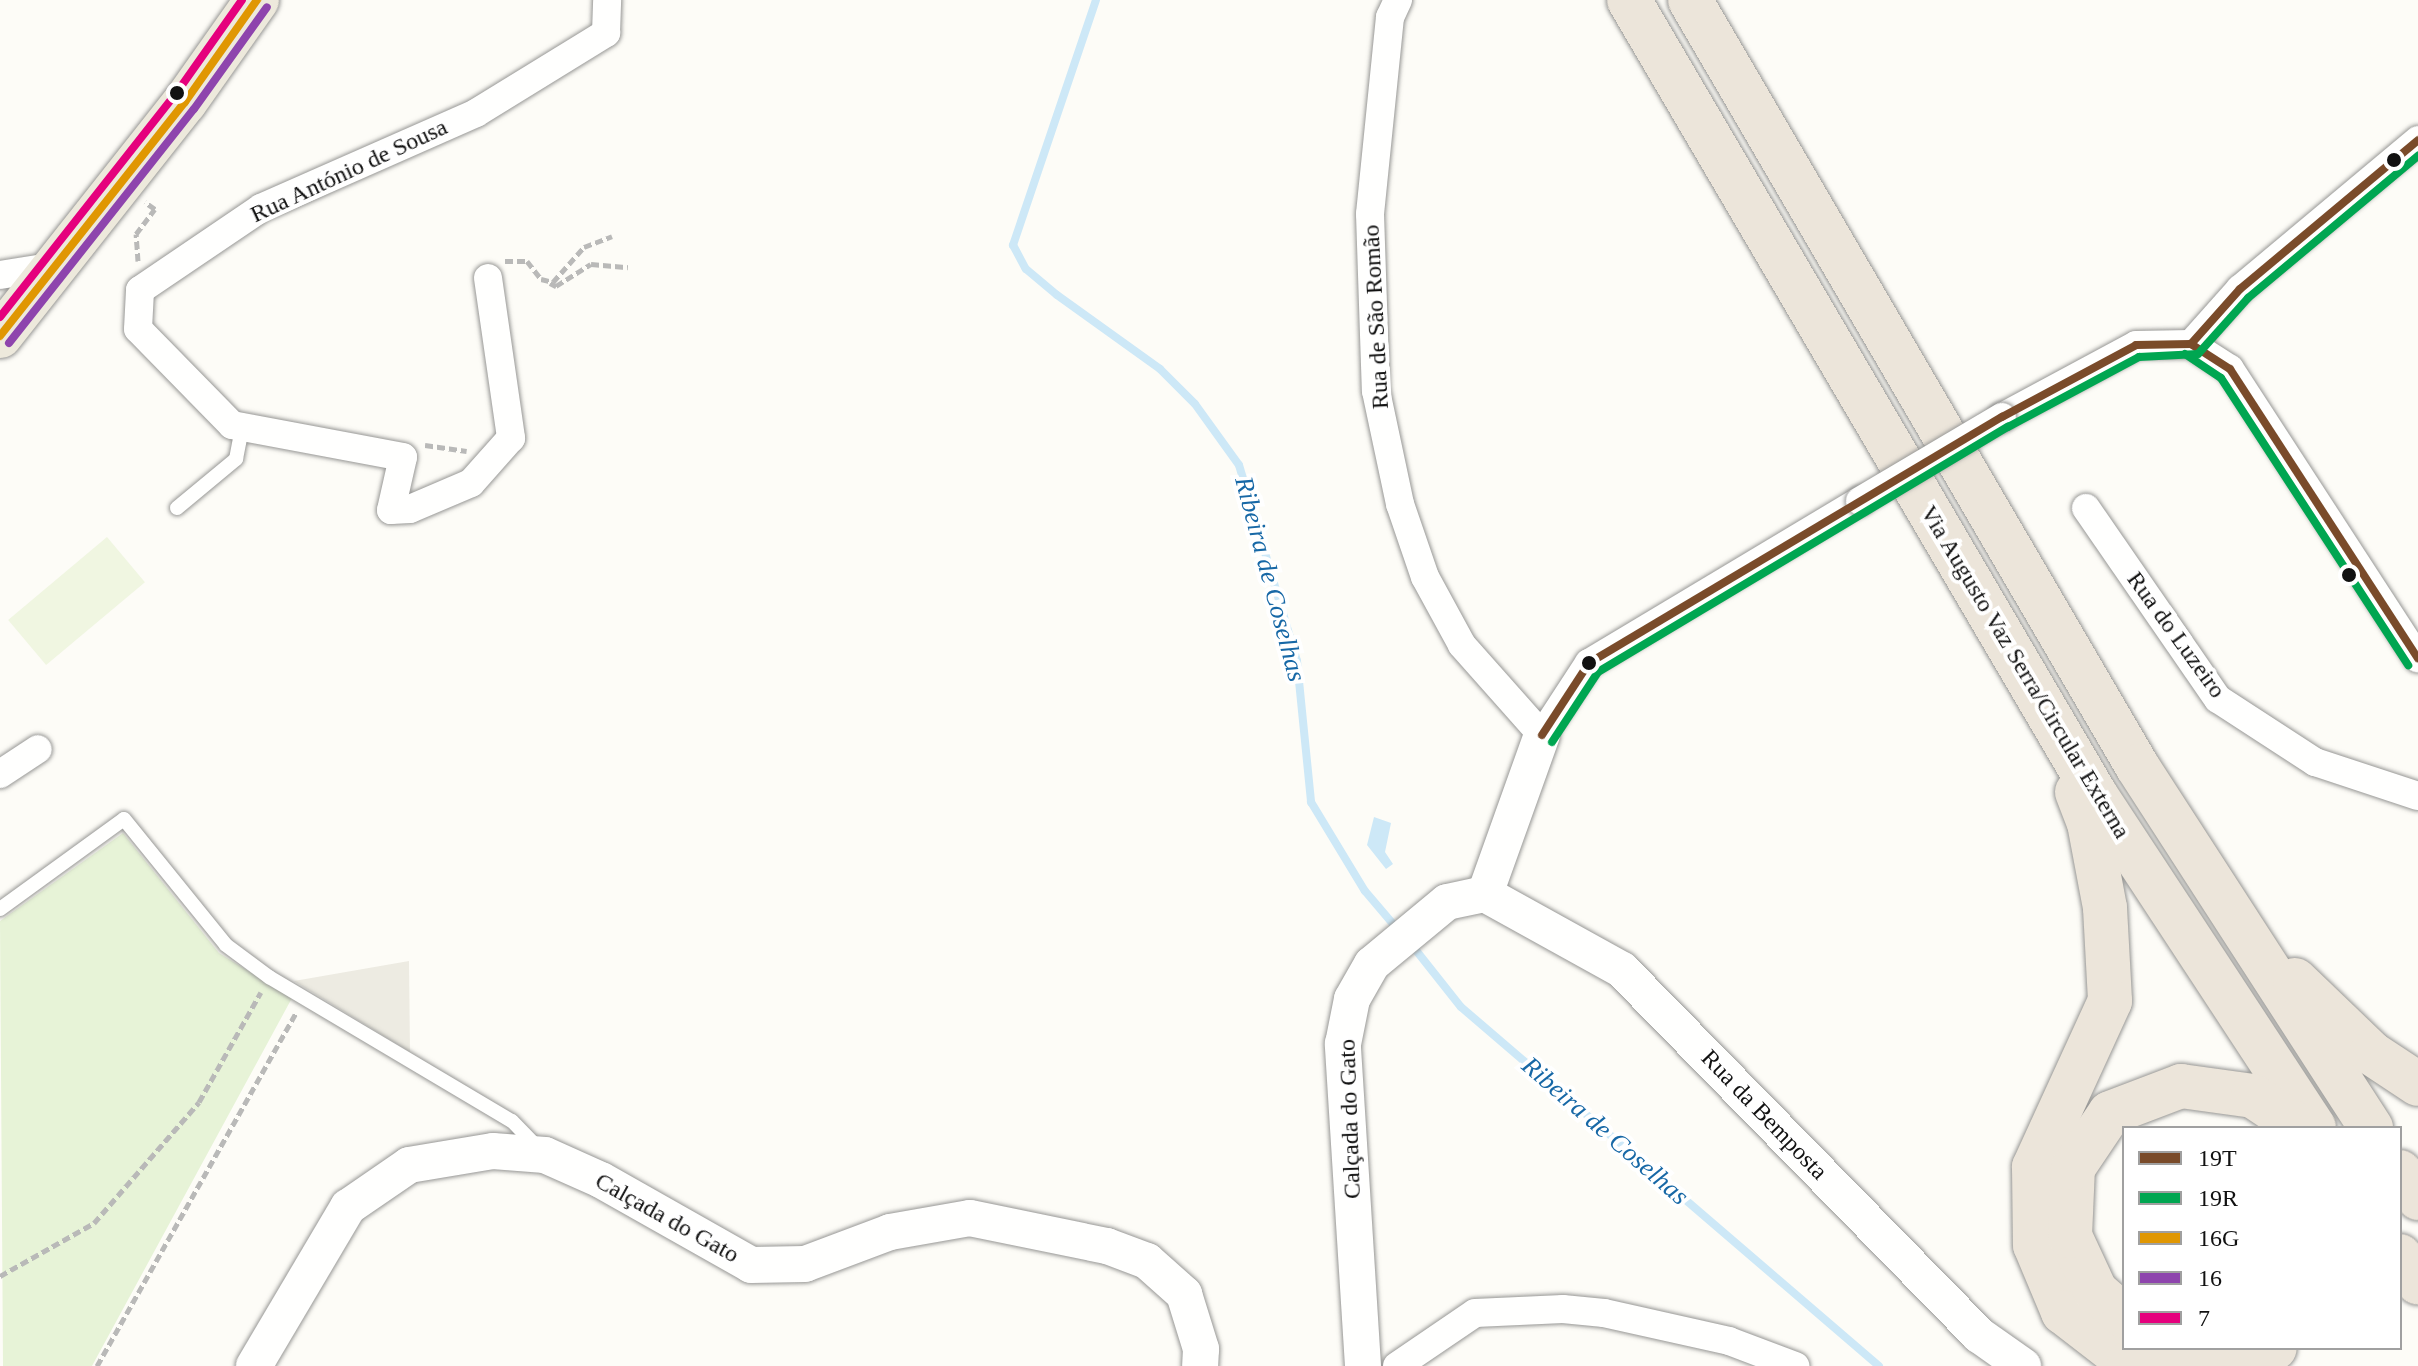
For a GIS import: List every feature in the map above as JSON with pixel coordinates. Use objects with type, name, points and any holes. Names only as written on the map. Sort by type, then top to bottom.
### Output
[{"type":"highway","name":"Via Augusto Vaz Serra/Circular Externa","points":[[1629,0],[2095,794],[2313,1126]]},
{"type":"highway","name":"Via Augusto Vaz Serra/Circular Externa","points":[[1690,0],[2137,766],[2370,1126]]},
{"type":"highway","points":[[2047,711],[2089,823],[2105,908],[2110,1001],[2034,1167],[2035,1245],[2063,1312],[2129,1363],[2178,1366]]},
{"type":"highway","points":[[2245,934],[2371,1053],[2418,1084]]},
{"type":"highway","points":[[2122,1314],[2096,1292],[2070,1236],[2073,1168],[2110,1113],[2181,1086],[2253,1096],[2298,1126]]},
{"type":"highway","points":[[2402,1175],[2418,1198]]},
{"type":"highway","points":[[2402,1259],[2418,1283]]},
{"type":"highway","points":[[2195,1366],[2250,1359],[2270,1350]]},
{"type":"main road","points":[[0,336],[257,0]]},
{"type":"street","name":"Rua António de Sousa","points":[[488,278],[511,438],[471,483],[410,509],[391,510],[403,457],[232,425],[138,329],[140,290],[261,208],[476,113],[606,33],[607,0]]},
{"type":"street","name":"Rua de São Romão","points":[[1398,0],[1390,17],[1370,214],[1376,391],[1400,504],[1425,577],[1462,645],[1542,735]]},
{"type":"street","points":[[2191,344],[2240,289],[2418,140]]},
{"type":"street","points":[[0,275],[56,266]]},
{"type":"street","points":[[1485,894],[1542,735],[1589,663],[2002,417],[2136,345],[2191,344],[2230,369],[2418,658]]},
{"type":"street","name":"Rua do Luzeiro","points":[[2086,508],[2218,699],[2315,762],[2418,796]]},
{"type":"street","points":[[0,774],[38,749]]},
{"type":"street","name":"Calçada do Gato","points":[[1363,1366],[1343,1044],[1352,999],[1372,964],[1447,902],[1485,894]]},
{"type":"street","name":"Rua da Bemposta","points":[[1485,894],[1622,970],[1979,1335],[2023,1366]]},
{"type":"street","name":"Calçada do Gato","points":[[254,1366],[348,1207],[409,1165],[493,1151],[545,1155],[601,1180],[751,1265],[805,1264],[890,1232],[970,1218],[1107,1246],[1147,1261],[1184,1294],[1201,1349],[1200,1366]]},
{"type":"street","points":[[1397,1366],[1475,1313],[1563,1309],[1604,1313],[1729,1341],[1795,1366]]},
{"type":"lane","points":[[177,508],[236,459],[242,427]]},
{"type":"lane","points":[[0,909],[124,819],[226,945],[269,977],[512,1121],[545,1155]]},
{"type":"path","points":[[136,234],[155,209]]},
{"type":"path","points":[[549,283],[584,247],[612,236]]},
{"type":"path","points":[[488,278],[494,261],[527,261],[556,286],[591,264],[628,267]]},
{"type":"path","points":[[425,445],[445,448]]},
{"type":"path","points":[[0,1276],[94,1223],[170,1140],[199,1102],[269,977]]},
{"type":"path","points":[[97,1366],[304,998]]},
{"type":"green space","points":[[107,537],[145,582],[46,665],[8,620]]},
{"type":"green space","points":[[123,833],[219,953],[292,998],[92,1366],[3,1366],[0,921]]},
{"type":"shaded area","points":[[409,961],[410,1052],[294,981]]},
{"type":"water","points":[[1374,817],[1391,823],[1385,852],[1393,864],[1386,869],[1367,845]]},
{"type":"waterway","name":"Ribeira de Coselhas","points":[[1096,0],[1013,245],[1026,269],[1160,369],[1195,404],[1239,465],[1297,661],[1311,802],[1365,891],[1399,931]]},
{"type":"waterway","name":"Ribeira de Coselhas","points":[[1411,944],[1461,1007],[1879,1366]]},
{"type":"transit line","name":"7","points":[[0,317],[175,95],[242,0]]},
{"type":"transit line","name":"16G","points":[[0,336],[185,102],[257,0]]},
{"type":"transit line","name":"16","points":[[9,343],[194,109],[267,7]]},
{"type":"transit line","name":"19T","points":[[1542,735],[1589,663],[2002,417],[2136,345],[2191,344],[2240,289],[2418,140]]},
{"type":"transit line","name":"19R","points":[[1552,742],[1598,672],[2008,427],[2139,357],[2198,354],[2248,298],[2418,156]]},
{"type":"transit line","name":"19T","points":[[2191,344],[2230,369],[2418,658]]},
{"type":"transit line","name":"19R","points":[[2185,354],[2221,378],[2408,665]]}]
